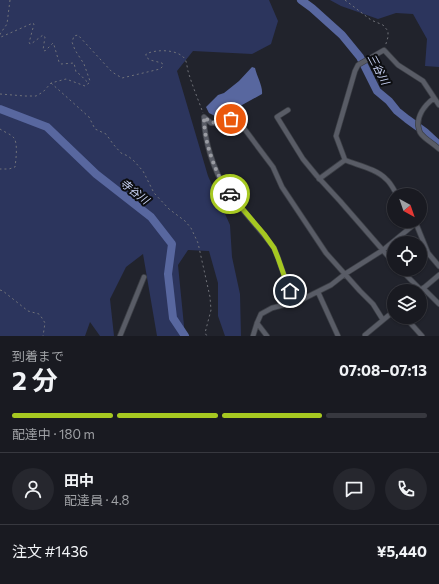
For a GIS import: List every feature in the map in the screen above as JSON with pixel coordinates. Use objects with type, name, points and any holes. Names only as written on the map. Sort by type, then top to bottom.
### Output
[{"type":"street","points":[[392,188],[386,178],[367,168],[345,160],[336,136],[358,65],[384,50],[398,65],[423,81],[439,105]]},
{"type":"street","points":[[434,98],[425,105],[419,117],[418,124],[419,132],[434,143],[439,149]]},
{"type":"street","points":[[288,110],[277,116],[303,159],[387,255]]},
{"type":"street","points":[[204,117],[211,123],[218,124],[231,119],[237,121],[243,127],[273,167],[282,187],[326,253],[373,304],[383,320]]},
{"type":"street","points":[[204,117],[204,132],[211,158],[223,186],[274,248],[290,291],[299,301]]},
{"type":"street","points":[[319,179],[345,160]]},
{"type":"street","points":[[253,336],[261,314],[272,308],[299,301],[331,285],[382,250],[409,228]]},
{"type":"street","points":[[418,228],[428,253],[439,266]]},
{"type":"street","points":[[427,285],[439,275]]},
{"type":"street","points":[[407,276],[415,284]]},
{"type":"street","points":[[120,336],[144,277]]},
{"type":"street","points":[[318,292],[338,336]]},
{"type":"street","points":[[427,295],[439,304]]},
{"type":"street","points":[[365,335],[387,317]]},
{"type":"street","points":[[257,323],[267,336]]},
{"type":"street","points":[[411,324],[422,336]]},
{"type":"path","points":[[10,0],[8,24],[0,34],[1,37],[33,23],[29,43],[31,44],[43,35],[45,37],[44,50],[45,51],[53,43],[59,62],[61,64],[74,63],[76,72],[82,75],[89,83]]},
{"type":"path","points":[[345,0],[372,20],[383,25],[388,31],[388,37],[384,50]]},
{"type":"path","points":[[89,83],[90,81],[84,64],[72,42],[74,36],[78,35],[112,72],[122,78],[160,69],[163,66],[162,63],[150,60],[146,57],[146,54],[156,51],[174,52],[181,55],[185,60],[204,117]]},
{"type":"path","points":[[0,94],[36,96],[43,92],[50,83],[66,79],[85,86],[89,83]]},
{"type":"path","points":[[50,83],[89,117],[95,129],[106,134],[121,153],[134,161],[143,171],[154,193],[169,209],[185,220],[191,228],[198,243],[210,297],[211,310],[205,333],[206,336]]},
{"type":"path","points":[[0,129],[14,137],[16,144],[15,167],[0,169]]},
{"type":"path","points":[[0,290],[28,311],[39,314],[45,323],[43,336]]},
{"type":"shaded area","points":[[0,0],[269,0],[278,21],[271,44],[252,54],[193,51],[177,71],[208,176],[230,225],[232,257],[240,294],[241,336],[225,336],[218,316],[218,283],[209,251],[188,250],[178,265],[185,336],[157,336],[143,254],[126,267],[110,299],[114,336],[100,336],[90,322],[85,336],[0,336]]},
{"type":"shaded area","points":[[330,0],[439,0],[439,67],[425,66],[427,39],[413,14],[396,13],[378,19],[341,6]]},
{"type":"shaded area","points":[[252,67],[255,68],[261,85],[262,94],[217,117],[209,113],[206,107],[218,95],[224,93],[239,81]]},
{"type":"waterway","name":"三谷川","points":[[301,0],[342,35],[360,57],[377,91],[389,101],[397,111],[425,132],[439,145]]},
{"type":"waterway","name":"寺谷川","points":[[0,109],[47,127],[96,174],[151,217],[172,244],[168,274],[173,318],[185,336]]},
{"type":"way so far","points":[[230,194],[223,186],[211,158],[204,132],[204,117],[211,123],[218,124],[231,119]]},
{"type":"route","points":[[230,194],[274,248],[290,291]]}]
